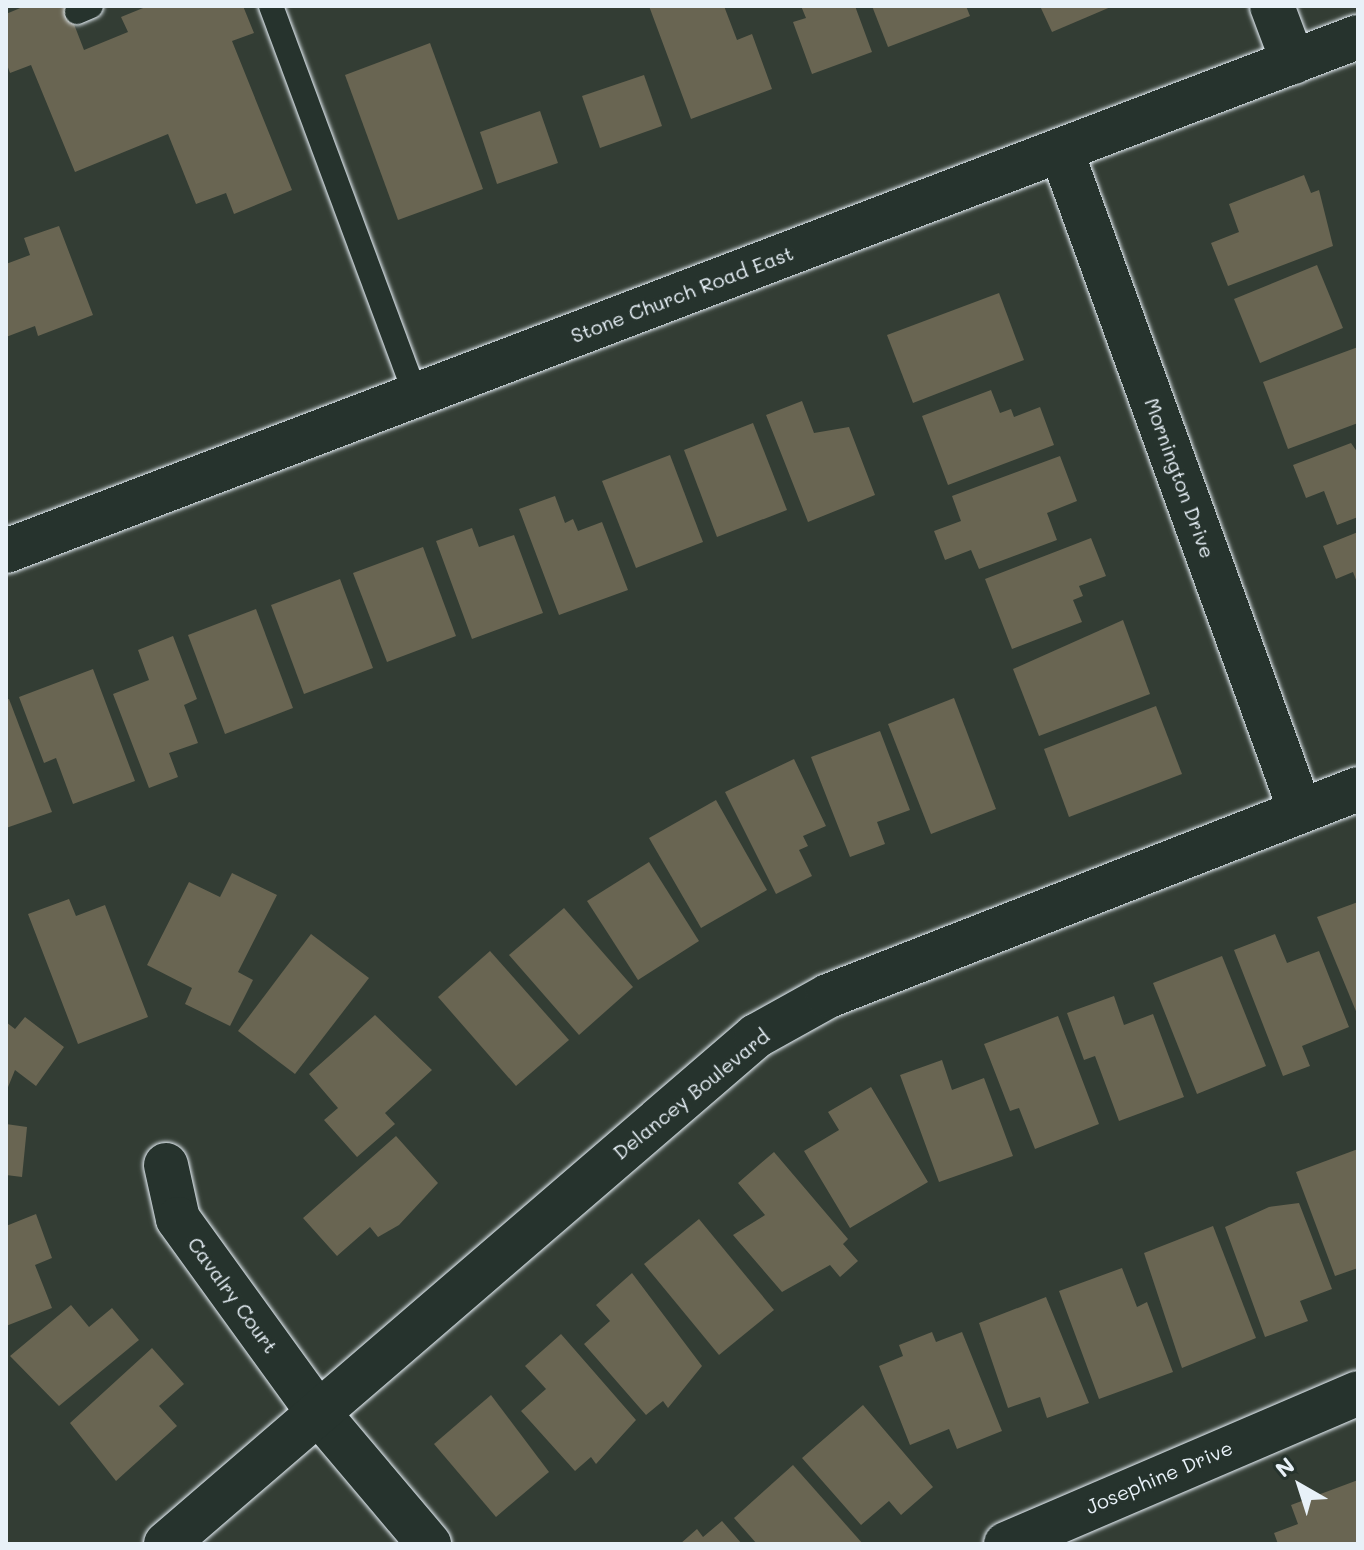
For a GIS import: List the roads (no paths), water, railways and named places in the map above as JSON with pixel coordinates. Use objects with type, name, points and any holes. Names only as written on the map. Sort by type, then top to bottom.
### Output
[{"type":"street","points":[[1272,6],[1293,62]]},
{"type":"street","name":"Stone Church Road East","points":[[6,551],[1358,37]]},
{"type":"street","name":"Mornington Drive","points":[[1061,150],[1299,807]]},
{"type":"street","name":"Delancey Boulevard","points":[[166,1544],[320,1415],[756,1036],[828,996],[1299,807],[1358,789]]},
{"type":"street","name":"Cavalry Court","points":[[166,1165],[178,1219],[320,1415],[429,1544]]},
{"type":"street","name":"Josephine Drive","points":[[1006,1544],[1358,1393]]},
{"type":"lane","points":[[271,6],[416,395]]}]
